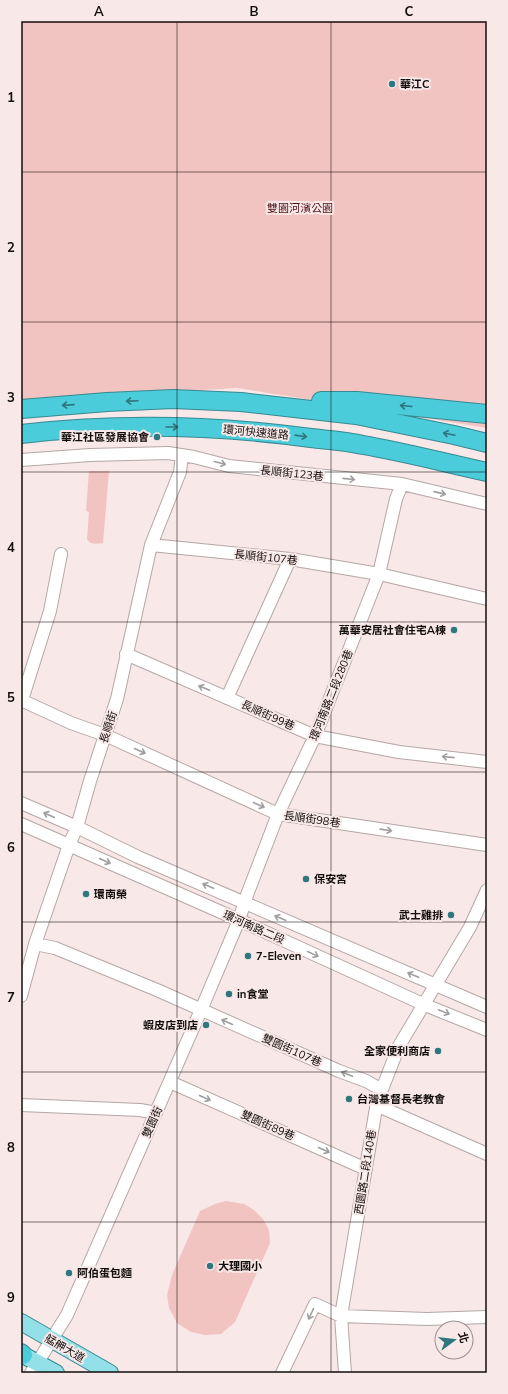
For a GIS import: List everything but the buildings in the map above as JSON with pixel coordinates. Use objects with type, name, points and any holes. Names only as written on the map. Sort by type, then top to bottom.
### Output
[{"type":"highway","points":[[21,409],[107,402],[166,400],[241,402],[357,401],[487,414]]},
{"type":"highway","points":[[241,402],[356,415],[487,443]]},
{"type":"highway","name":"環河快速道路","points":[[21,434],[116,427],[190,427],[264,431],[361,444],[487,472]]},
{"type":"main road","name":"艋舺大道","points":[[21,1322],[110,1373]]},
{"type":"main road","points":[[27,1360],[56,1373]]},
{"type":"street","name":"長順街123巷","points":[[21,460],[90,455],[168,453],[229,466],[402,484],[487,504]]},
{"type":"street","name":"長順街","points":[[21,996],[35,944],[69,845],[78,827],[117,699],[151,545],[180,472],[182,455]]},
{"type":"street","name":"環河南路二段280巷","points":[[244,901],[278,814],[315,736],[379,574],[396,499],[402,484]]},
{"type":"street","name":"長順街107巷","points":[[151,545],[290,559],[379,574],[487,599]]},
{"type":"street","points":[[21,700],[50,610],[61,554]]},
{"type":"street","points":[[227,698],[290,559]]},
{"type":"street","name":"長順街99巷","points":[[126,654],[315,736],[399,752],[487,762]]},
{"type":"street","name":"長順街98巷","points":[[21,700],[71,723],[105,735],[278,814],[487,845]]},
{"type":"street","name":"環河南路二段","points":[[21,803],[78,827],[138,856],[487,1007]]},
{"type":"street","name":"環河南路二段","points":[[21,824],[239,920],[425,1005],[487,1030]]},
{"type":"street","name":"西園路二段140巷","points":[[345,1373],[341,1316],[376,1105],[399,1046],[425,1005],[470,927],[487,890]]},
{"type":"street","name":"雙園街","points":[[27,1360],[51,1340],[67,1315],[201,1010],[239,920],[244,901]]},
{"type":"street","name":"雙園街107巷","points":[[35,944],[55,948],[157,990],[339,1071],[366,1081],[382,1090]]},
{"type":"street","name":"雙園街89巷","points":[[170,1082],[366,1168]]},
{"type":"street","points":[[21,1105],[140,1110],[156,1113]]},
{"type":"street","points":[[376,1105],[487,1154]]},
{"type":"street","points":[[282,1373],[315,1304],[341,1316],[427,1319],[487,1317]]},
{"type":"green space","name":"雙園河濱公園","points":[[21,21],[487,21],[487,428],[237,388],[21,401]]},
{"type":"green space","points":[[89,471],[109,471],[103,543],[92,543],[87,539],[89,512],[86,511]]},
{"type":"green space","points":[[226,1201],[244,1204],[254,1210],[263,1219],[269,1230],[270,1243],[235,1322],[221,1334],[205,1335],[191,1332],[177,1323],[169,1308],[167,1295],[172,1275],[200,1211]]},
{"type":"place","name":"華江C","points":[[392,84]]},
{"type":"place","name":"華江社區發展協會","points":[[157,437]]},
{"type":"place","name":"萬華安居社會住宅A棟","points":[[454,630]]},
{"type":"place","name":"保安宮","points":[[306,879]]},
{"type":"place","name":"環南榮","points":[[86,894]]},
{"type":"place","name":"武士雞排","points":[[451,915]]},
{"type":"place","name":"7-Eleven","points":[[248,956]]},
{"type":"place","name":"in食堂","points":[[229,994]]},
{"type":"place","name":"蝦皮店到店","points":[[206,1025]]},
{"type":"place","name":"全家便利商店","points":[[438,1051]]},
{"type":"place","name":"台灣基督長老教會","points":[[349,1099]]},
{"type":"place","name":"大理國小","points":[[210,1266]]},
{"type":"place","name":"阿伯蛋包麵","points":[[69,1273]]}]
